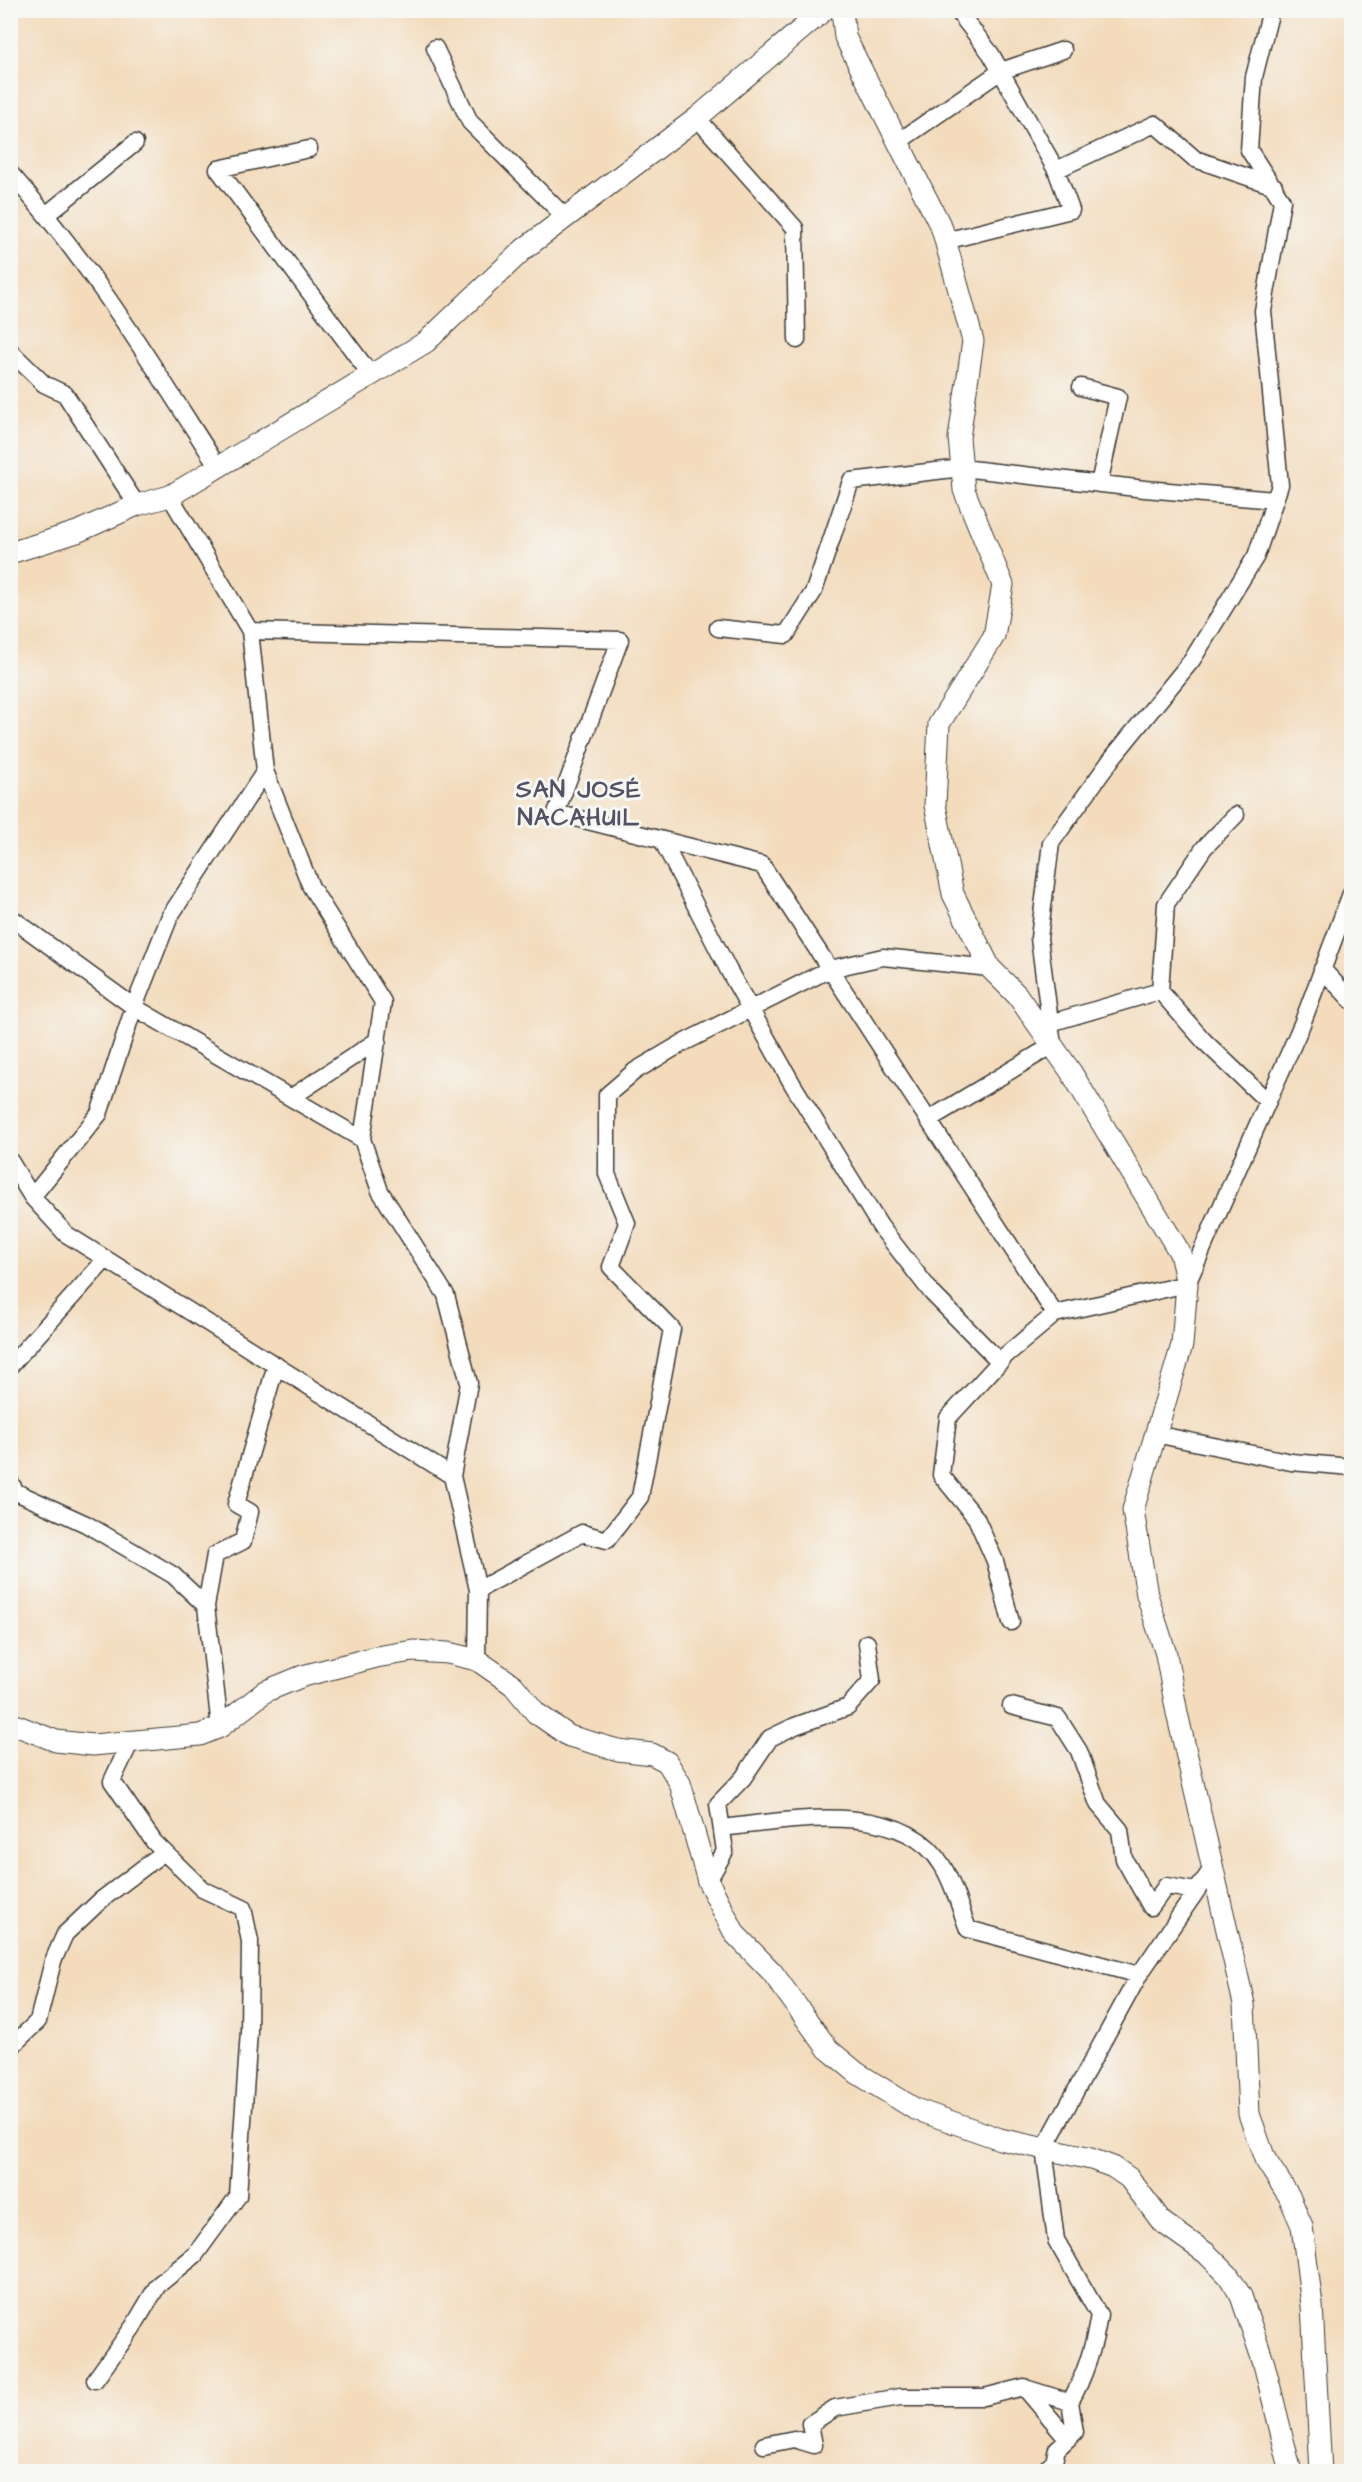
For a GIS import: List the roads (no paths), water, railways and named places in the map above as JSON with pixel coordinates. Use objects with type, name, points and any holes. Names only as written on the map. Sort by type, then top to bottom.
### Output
[{"type":"street","points":[[10,554],[77,532],[137,505],[170,496],[426,342],[524,249],[697,118],[824,10]]},
{"type":"street","points":[[842,10],[845,36],[942,229],[973,341],[959,438],[964,490],[1003,585],[993,636],[939,724],[935,805],[953,894],[990,968],[1017,995],[1053,1045],[1180,1253],[1187,1284],[1182,1346],[1133,1510],[1147,1595],[1166,1654],[1177,1713],[1244,2004],[1249,2114],[1265,2159],[1289,2196],[1302,2226],[1312,2305],[1321,2472]]},
{"type":"street","points":[[945,241],[1071,210],[1056,170],[1001,71],[991,54],[957,10]]},
{"type":"street","points":[[1053,1045],[1040,938],[1052,843],[1113,757],[1191,660],[1256,556],[1280,485],[1263,311],[1282,201],[1249,150],[1254,77],[1271,10]]},
{"type":"street","points":[[435,48],[470,122],[566,218]]},
{"type":"street","points":[[898,142],[1001,71],[1063,50]]},
{"type":"street","points":[[697,118],[795,228],[797,340]]},
{"type":"street","points":[[1056,170],[1155,124],[1195,159],[1274,186]]},
{"type":"street","points":[[46,215],[135,143]]},
{"type":"street","points":[[309,149],[218,169],[371,375]]},
{"type":"street","points":[[10,172],[46,215],[144,352],[218,467]]},
{"type":"street","points":[[10,351],[44,384],[65,394],[137,505]]},
{"type":"street","points":[[1081,387],[1119,397],[1099,484]]},
{"type":"street","points":[[718,628],[786,635],[814,591],[850,481],[962,468],[1099,484],[1275,500]]},
{"type":"street","points":[[170,496],[250,631],[265,771],[311,887],[383,1002],[362,1139],[380,1191],[446,1294],[469,1383],[452,1476],[478,1590],[477,1660]]},
{"type":"street","points":[[250,631],[620,640],[556,813],[762,865],[1055,1314]]},
{"type":"street","points":[[32,1197],[99,1114],[134,1007],[170,916],[265,771]]},
{"type":"street","points":[[1236,815],[1204,848],[1166,904],[1160,991],[1204,1041],[1268,1101]]},
{"type":"street","points":[[662,840],[793,1085],[880,1226],[932,1293],[1000,1362]]},
{"type":"street","points":[[1187,1284],[1302,1024],[1352,891]]},
{"type":"street","points":[[10,917],[134,1007],[362,1139]]},
{"type":"street","points":[[478,1590],[582,1533],[607,1540],[640,1497],[672,1329],[611,1267],[627,1224],[607,1174],[607,1095],[644,1066],[750,1008],[830,969],[883,957],[990,968]]},
{"type":"street","points":[[1322,969],[1352,1001]]},
{"type":"street","points":[[1050,1023],[1160,991]]},
{"type":"street","points":[[292,1097],[378,1040]]},
{"type":"street","points":[[928,1120],[1053,1045]]},
{"type":"street","points":[[10,1161],[32,1197],[66,1234],[452,1476]]},
{"type":"street","points":[[10,1366],[106,1259]]},
{"type":"street","points":[[1011,1622],[994,1561],[976,1518],[940,1475],[948,1418],[1000,1362],[1055,1314],[1187,1284]]},
{"type":"street","points":[[220,1726],[206,1606],[215,1555],[243,1541],[250,1512],[236,1504],[276,1365]]},
{"type":"street","points":[[1155,1434],[1291,1462],[1352,1467]]},
{"type":"street","points":[[10,1482],[16,1492],[86,1524],[173,1575],[206,1606]]},
{"type":"street","points":[[708,1881],[725,1851],[718,1804],[743,1778],[770,1738],[795,1726],[848,1707],[872,1680],[867,1643]]},
{"type":"street","points":[[10,1723],[56,1741],[93,1745],[200,1735],[220,1726],[266,1691],[303,1676],[376,1657],[413,1651],[448,1653],[477,1660],[513,1685],[536,1713],[569,1736],[618,1750],[652,1754],[667,1762],[680,1783],[708,1881],[735,1934],[772,1972],[828,2049],[857,2073],[915,2109],[1000,2139],[1091,2159],[1113,2167],[1129,2178],[1162,2222],[1206,2253],[1228,2275],[1241,2296],[1264,2364],[1291,2472]]},
{"type":"street","points":[[1011,1706],[1058,1718],[1079,1750],[1098,1804],[1120,1830],[1124,1859],[1151,1907],[1166,1886],[1196,1892]]},
{"type":"street","points":[[95,2380],[133,2327],[158,2285],[195,2254],[238,2196],[249,2031],[250,1941],[243,1908],[202,1889],[154,1842],[112,1781],[130,1743]]},
{"type":"street","points":[[722,1828],[820,1818],[887,1825],[920,1840],[942,1865],[968,1929],[1139,1975]]},
{"type":"street","points":[[10,2048],[38,2021],[53,1961],[65,1934],[102,1900],[164,1852]]},
{"type":"street","points":[[1044,2472],[1054,2462],[1057,2449],[1075,2432],[1070,2402],[1082,2381],[1093,2349],[1100,2315],[1056,2240],[1044,2149],[1139,1975],[1213,1867]]},
{"type":"street","points":[[764,2445],[794,2439],[814,2445],[810,2424],[835,2409],[900,2397],[984,2397],[1024,2388],[1070,2402]]},
{"type":"street","points":[[1024,2388],[1068,2439]]},
{"type":"district","name":"SAN JOSÉ NACAHUIL","points":[[579,804]]}]
